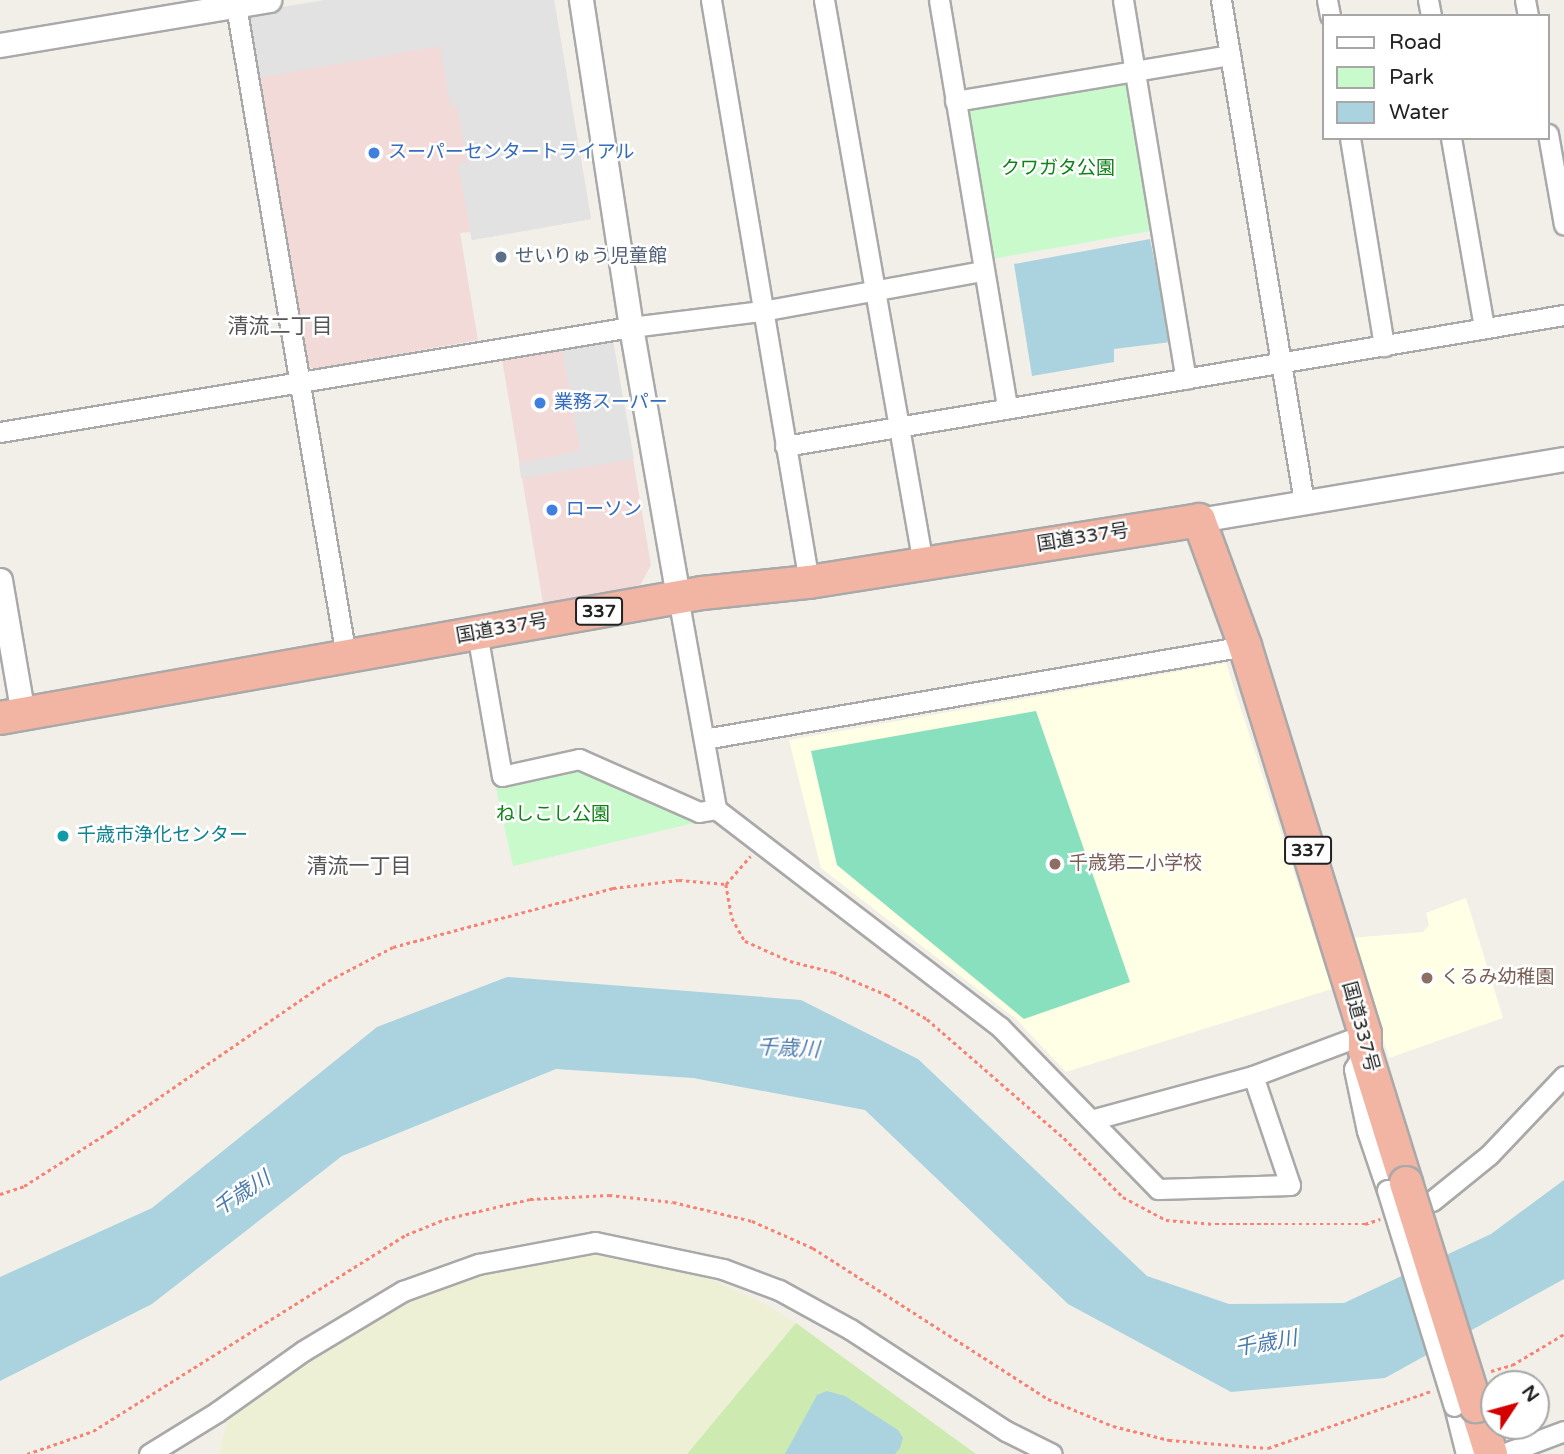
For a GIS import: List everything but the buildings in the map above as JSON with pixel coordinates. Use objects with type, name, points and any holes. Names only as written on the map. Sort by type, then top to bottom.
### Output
[{"type":"highway","name":"国道337号","points":[[11,716],[678,597],[809,582],[1199,520],[1245,646],[1365,1042],[1396,1187],[1465,1406],[1491,1454]]},
{"type":"street","points":[[0,46],[235,3],[268,0]]},
{"type":"street","points":[[581,0],[631,327],[716,809],[990,1018],[1158,1189],[1290,1185],[1253,1076]]},
{"type":"street","points":[[711,0],[809,582]]},
{"type":"street","points":[[824,0],[923,564]]},
{"type":"street","points":[[939,0],[1007,408]]},
{"type":"street","points":[[1124,0],[1186,379]]},
{"type":"street","points":[[1221,0],[1304,502]]},
{"type":"street","points":[[235,3],[346,656]]},
{"type":"street","points":[[955,101],[1230,55]]},
{"type":"street","points":[[1350,140],[1384,345]]},
{"type":"street","points":[[1451,140],[1484,328]]},
{"type":"street","points":[[1549,140],[1564,225]]},
{"type":"street","points":[[0,432],[631,327],[762,311],[983,271]]},
{"type":"street","points":[[785,446],[1564,315]]},
{"type":"street","points":[[1199,520],[1564,458]]},
{"type":"street","points":[[0,580],[11,716]]},
{"type":"street","points":[[477,634],[502,776],[579,760],[699,812],[716,809]]},
{"type":"street","points":[[704,739],[1245,646]]},
{"type":"street","points":[[1091,1120],[1365,1042]]},
{"type":"street","points":[[1432,1201],[1489,1155],[1564,1076]]},
{"type":"street","points":[[149,1454],[217,1412],[303,1351],[403,1291],[478,1264],[595,1242],[723,1269],[779,1290],[850,1329],[1006,1431],[1052,1454]]},
{"type":"street","points":[[1465,1406],[1466,1454]]},
{"type":"street","points":[[1503,1454],[1564,1431]]},
{"type":"path","points":[[0,1194],[24,1186],[109,1132],[328,981],[393,947],[613,888],[679,880],[726,884],[760,844]]},
{"type":"path","points":[[27,1454],[93,1431],[406,1235],[445,1219],[530,1199],[608,1195],[673,1202],[752,1221],[813,1248],[1048,1399],[1113,1426],[1168,1440],[1268,1448],[1432,1390]]},
{"type":"path","points":[[1495,1370],[1512,1364],[1564,1334]]},
{"type":"shaded area","points":[[325,0],[554,0],[591,219],[472,240],[470,232],[460,233],[478,340],[314,369],[303,362],[257,78]]},
{"type":"shaded area","points":[[325,0],[554,0],[591,219],[472,240],[458,164],[467,162],[457,106],[451,107],[440,46],[257,78],[245,13]]},
{"type":"shaded area","points":[[613,341],[651,565],[641,584],[543,603],[502,359]]},
{"type":"shaded area","points":[[613,341],[634,459],[521,478],[519,463],[580,451],[562,349]]},
{"type":"shaded area","name":"千歳第二小学校","points":[[1226,663],[1332,989],[1066,1072],[1016,1019],[821,868],[789,740]]},
{"type":"shaded area","name":"くるみ幼稚園","points":[[1466,898],[1503,1018],[1389,1058],[1350,938],[1423,932],[1429,925],[1426,913]]},
{"type":"shaded area","points":[[580,1254],[612,1254],[685,1267],[767,1305],[796,1323],[687,1454],[219,1454],[227,1421],[382,1310],[507,1267]]},
{"type":"green space","name":"クワガタ公園","points":[[1126,82],[1152,231],[992,259],[965,110]]},
{"type":"green space","points":[[1036,711],[1130,982],[1024,1019],[837,865],[811,751]]},
{"type":"green space","name":"ねしこし公園","points":[[580,768],[694,823],[513,866],[496,788]]},
{"type":"green space","points":[[796,1323],[976,1454],[687,1454]]},
{"type":"water","points":[[1150,239],[1171,342],[1114,349],[1114,362],[1032,376],[1014,264]]},
{"type":"water","name":"千歳川","points":[[507,977],[801,1000],[918,1059],[1147,1276],[1229,1304],[1344,1303],[1491,1234],[1564,1180],[1564,1279],[1385,1378],[1231,1392],[1068,1304],[865,1110],[693,1078],[556,1069],[342,1156],[152,1304],[0,1381],[0,1277],[152,1208],[377,1027]]},
{"type":"water","points":[[827,1391],[845,1396],[898,1430],[903,1438],[895,1454],[785,1454],[817,1395]]},
{"type":"place","name":"スーパーセンタートライアル","points":[[374,153]]},
{"type":"place","name":"せいりゅう児童館","points":[[501,257]]},
{"type":"place","name":"業務スーパー","points":[[540,403]]},
{"type":"place","name":"ローソン","points":[[552,510]]},
{"type":"place","name":"千歳市浄化センター","points":[[63,836]]},
{"type":"place","name":"千歳第二小学校","points":[[1055,864]]},
{"type":"place","name":"くるみ幼稚園","points":[[1427,978]]},
{"type":"district","name":"清流二丁目","points":[[280,327]]},
{"type":"district","name":"清流一丁目","points":[[359,867]]}]
